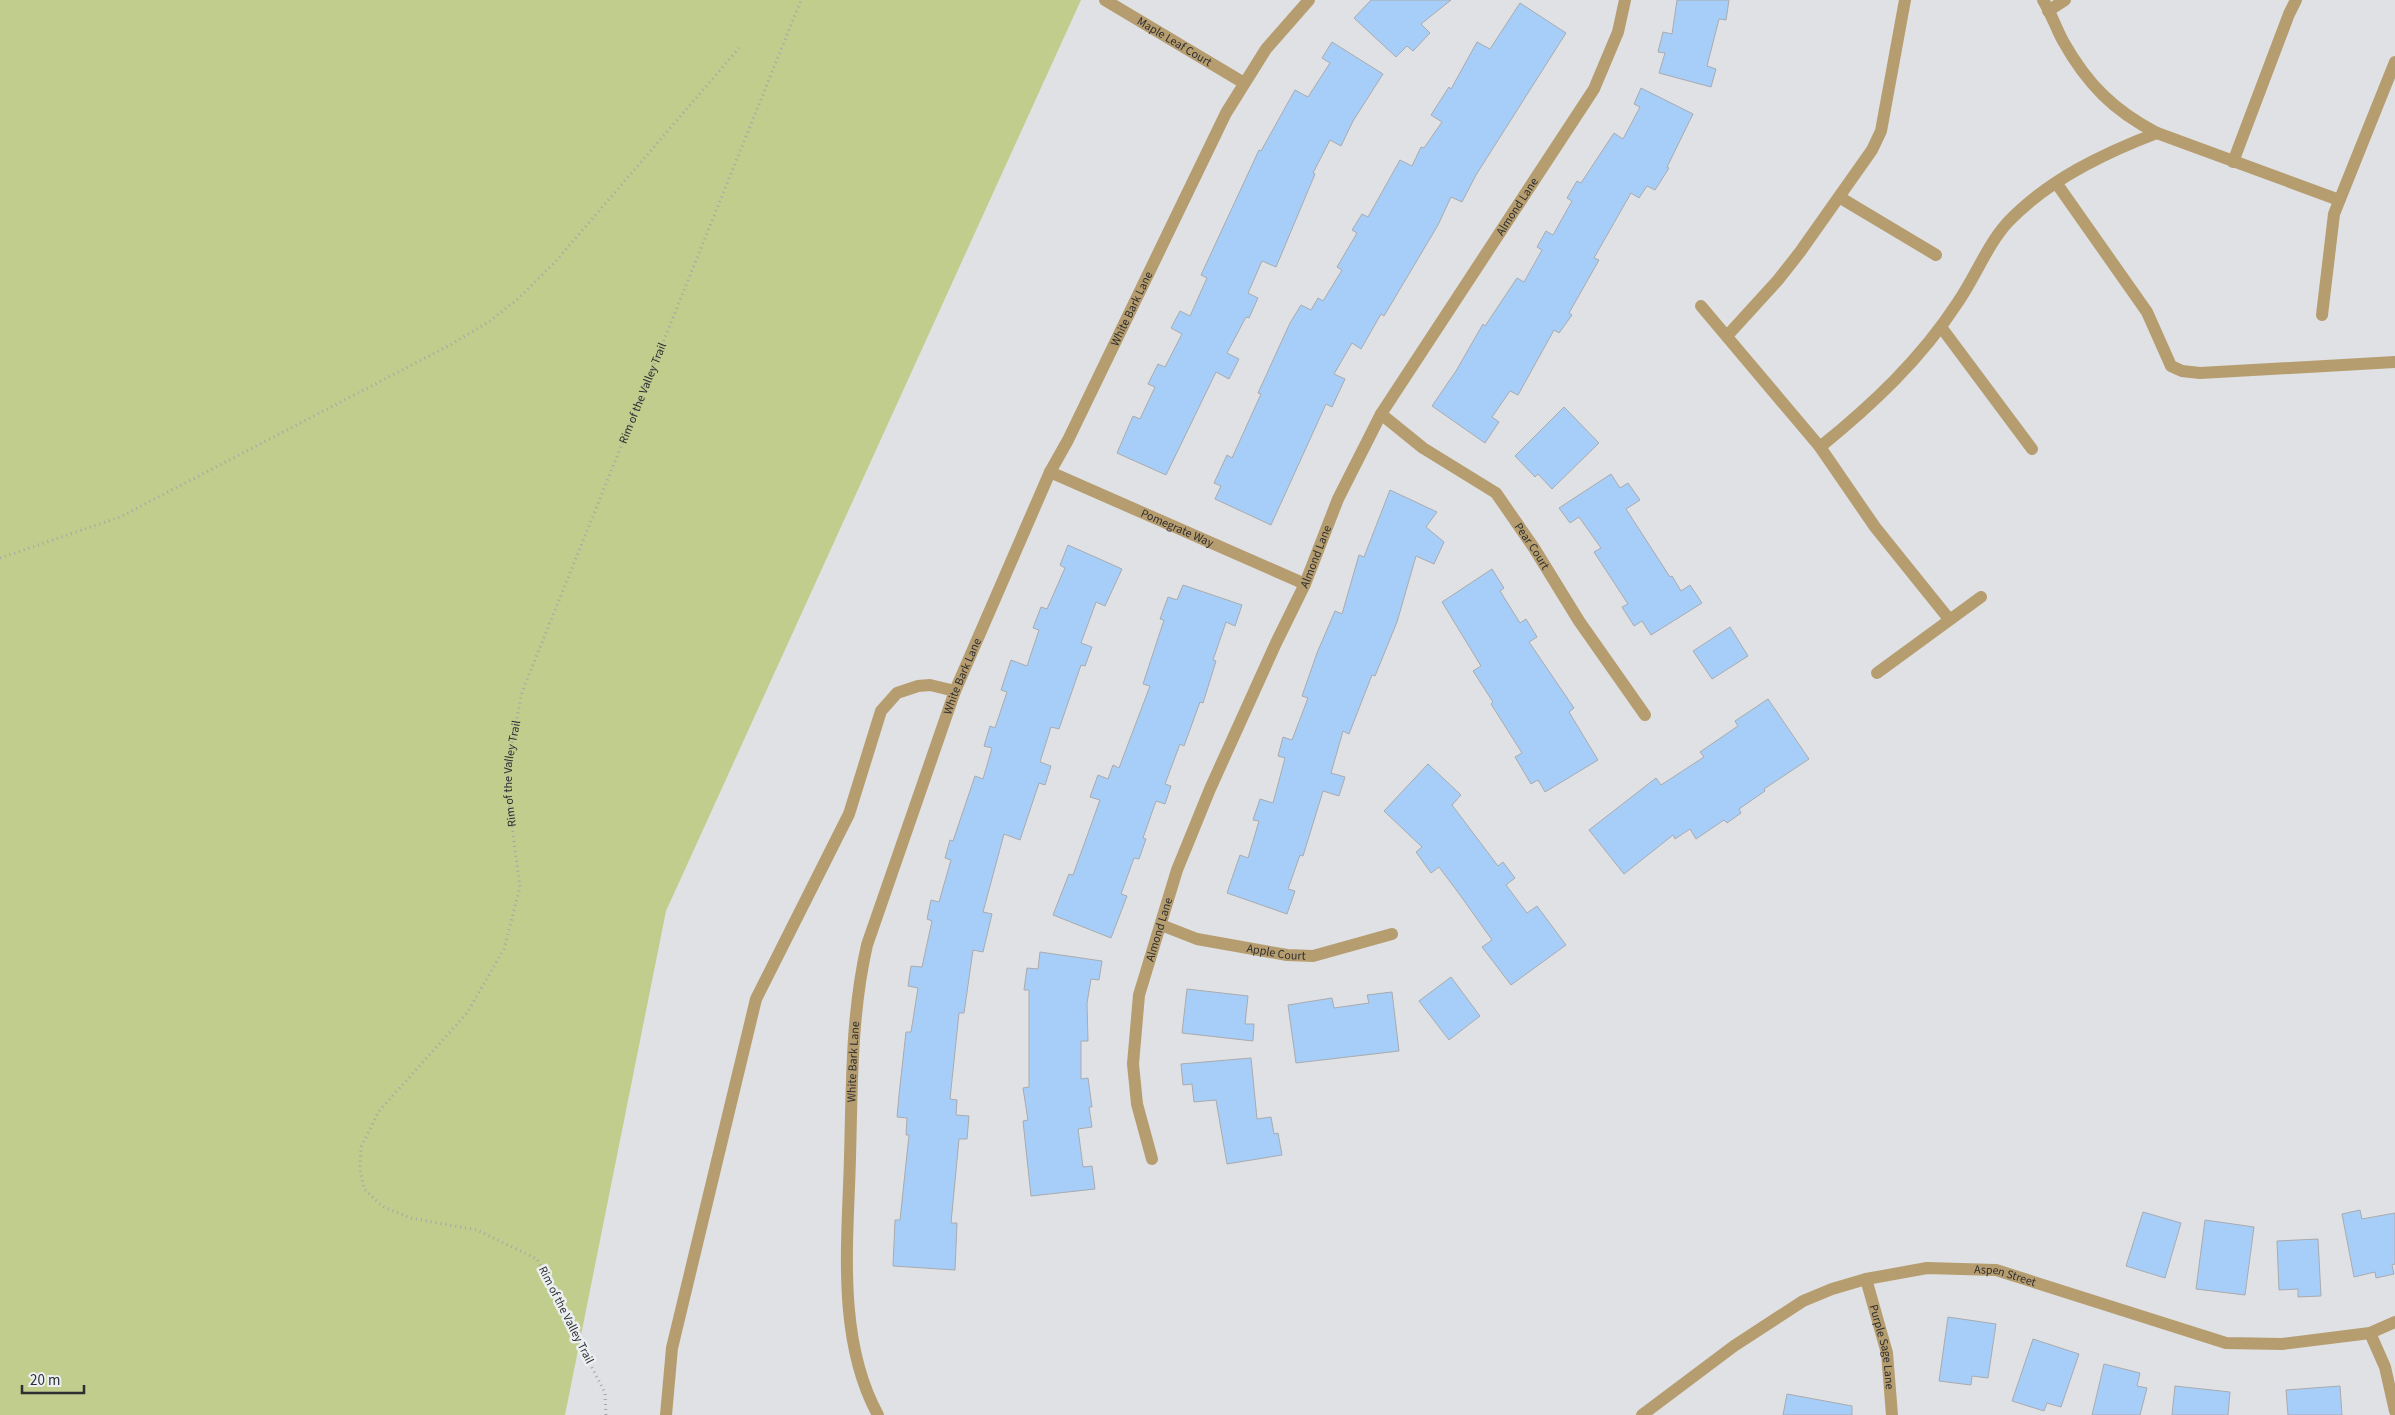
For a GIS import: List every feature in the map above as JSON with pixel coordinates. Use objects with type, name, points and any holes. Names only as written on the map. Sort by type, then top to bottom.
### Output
[{"type":"street","name":"Maple Leaf Court","points":[[1105,0],[1244,83]]},
{"type":"street","name":"White Bark Lane","points":[[878,1415],[871,1402],[856,1357],[847,1288],[852,1078],[858,983],[867,945],[955,691],[1050,472],[1068,440],[1226,113],[1266,49],[1309,0]]},
{"type":"street","name":"Almond Lane","points":[[1152,1159],[1138,1104],[1134,1064],[1139,995],[1177,870],[1210,789],[1276,643],[1306,584],[1338,499],[1381,414],[1594,89],[1618,32],[1625,0]]},
{"type":"street","points":[[1727,336],[1778,280],[1872,150],[1881,132],[1905,0]]},
{"type":"street","points":[[2065,0],[2046,5],[2064,43],[2110,104],[2132,121],[2157,134],[2339,200]]},
{"type":"street","points":[[2233,162],[2296,0]]},
{"type":"street","points":[[2322,315],[2334,214],[2395,62]]},
{"type":"street","points":[[1820,447],[1904,371],[1941,327],[1976,275],[1992,243],[2008,222],[2057,184],[2103,155],[2157,134]]},
{"type":"street","points":[[2057,184],[2147,312],[2171,366],[2182,371],[2200,373],[2395,362]]},
{"type":"street","points":[[1839,197],[1936,256]]},
{"type":"street","points":[[1701,306],[1767,387],[1820,447],[1875,528],[1949,619]]},
{"type":"street","points":[[1941,327],[2032,449]]},
{"type":"street","name":"Pear Court","points":[[1381,414],[1423,448],[1496,493],[1534,548],[1579,621],[1645,715]]},
{"type":"street","name":"Pomegrate Way","points":[[1050,472],[1306,584]]},
{"type":"street","points":[[1877,673],[1980,597]]},
{"type":"street","points":[[666,1415],[672,1348],[756,999],[849,814],[881,711],[897,693],[918,686],[930,685],[955,691]]},
{"type":"street","name":"Apple Court","points":[[1161,925],[1197,939],[1287,955],[1313,956],[1392,934]]},
{"type":"street","name":"Aspen Street","points":[[1642,1415],[1734,1346],[1803,1301],[1832,1289],[1866,1279],[1928,1268],[1996,1270],[2226,1343],[2282,1344],[2370,1333],[2395,1322]]},
{"type":"street","name":"Purple Sage Lane","points":[[1866,1279],[1887,1353],[1892,1415]]},
{"type":"street","points":[[2370,1333],[2385,1367],[2395,1411]]},
{"type":"path","name":"Rim of the Valley Trail","points":[[606,1415],[605,1393],[537,1259],[477,1230],[410,1218],[382,1206],[364,1189],[360,1169],[362,1147],[378,1112],[467,1013],[504,949],[520,887],[508,796],[508,763],[522,692],[802,0]]},
{"type":"path","points":[[0,558],[120,517],[450,345],[490,321],[519,298],[556,261],[738,48]]},
{"type":"green space","points":[[0,0],[1081,0],[666,911],[565,1415],[0,1415]]},
{"type":"building","points":[[1371,0],[1451,0],[1421,24],[1430,33],[1413,51],[1407,46],[1396,57],[1354,18]]},
{"type":"building","points":[[1677,0],[1729,0],[1726,20],[1719,19],[1707,66],[1716,69],[1711,87],[1659,73],[1665,53],[1658,52],[1663,32],[1672,34]]},
{"type":"building","points":[[1520,3],[1566,33],[1476,175],[1462,202],[1451,197],[1438,225],[1384,316],[1381,314],[1361,349],[1352,343],[1334,374],[1345,379],[1332,407],[1326,404],[1271,525],[1215,499],[1221,486],[1214,483],[1227,455],[1232,458],[1261,394],[1258,393],[1290,323],[1301,305],[1311,310],[1318,298],[1323,301],[1342,270],[1337,267],[1357,233],[1352,230],[1362,214],[1368,217],[1400,160],[1412,166],[1421,147],[1424,148],[1442,122],[1431,115],[1449,87],[1451,89],[1477,42],[1490,49]]},
{"type":"building","points":[[1332,42],[1383,74],[1353,121],[1341,146],[1330,140],[1313,173],[1315,174],[1276,267],[1262,261],[1248,293],[1258,298],[1249,318],[1246,317],[1227,353],[1239,359],[1229,379],[1216,372],[1166,475],[1117,453],[1133,416],[1140,419],[1155,387],[1148,384],[1158,364],[1165,367],[1182,334],[1171,328],[1180,311],[1190,316],[1207,278],[1201,275],[1259,150],[1261,151],[1295,90],[1308,97],[1330,63],[1322,58]]},
{"type":"building","points":[[1641,88],[1693,114],[1667,167],[1669,168],[1655,190],[1647,186],[1639,198],[1631,193],[1594,258],[1599,260],[1569,313],[1572,315],[1559,333],[1554,330],[1518,395],[1510,391],[1492,417],[1499,422],[1485,443],[1432,406],[1456,371],[1483,324],[1485,326],[1517,278],[1524,282],[1542,250],[1537,247],[1546,231],[1553,235],[1572,201],[1567,198],[1577,181],[1581,183],[1614,133],[1623,139],[1640,107],[1634,104]]},
{"type":"building","points":[[1564,407],[1599,443],[1552,489],[1538,474],[1535,477],[1515,456]]},
{"type":"building","points":[[1611,474],[1620,488],[1628,483],[1640,500],[1626,509],[1670,577],[1672,576],[1681,591],[1690,585],[1702,603],[1651,635],[1642,621],[1634,626],[1622,607],[1628,604],[1594,552],[1601,548],[1579,517],[1570,523],[1559,508]]},
{"type":"building","points":[[1390,490],[1437,512],[1426,527],[1444,542],[1434,564],[1416,556],[1397,622],[1375,676],[1372,675],[1349,734],[1343,731],[1331,773],[1345,777],[1339,796],[1323,791],[1303,856],[1300,855],[1288,889],[1295,891],[1287,914],[1227,893],[1240,855],[1248,858],[1259,821],[1253,820],[1260,799],[1273,803],[1285,758],[1278,756],[1283,737],[1292,740],[1308,698],[1302,696],[1317,653],[1335,611],[1342,614],[1359,555],[1364,557]]},
{"type":"building","points":[[1068,545],[1122,569],[1105,606],[1096,602],[1081,643],[1092,647],[1085,666],[1081,665],[1059,729],[1051,727],[1040,762],[1051,766],[1045,785],[1039,783],[1020,840],[1004,834],[983,912],[992,914],[983,952],[973,950],[964,1013],[959,1013],[950,1099],[957,1100],[956,1115],[969,1116],[967,1139],[959,1139],[951,1223],[957,1223],[955,1270],[893,1266],[895,1220],[900,1220],[909,1135],[906,1135],[907,1118],[897,1117],[906,1032],[911,1032],[918,988],[908,986],[911,966],[922,967],[932,921],[927,919],[931,900],[939,902],[951,860],[945,858],[950,840],[953,841],[975,776],[983,779],[992,748],[984,746],[990,726],[995,728],[1007,692],[1001,690],[1011,660],[1027,666],[1039,630],[1033,628],[1041,607],[1047,609],[1065,568],[1060,565]]},
{"type":"building","points":[[1492,569],[1504,588],[1500,591],[1520,623],[1526,619],[1537,637],[1529,642],[1574,708],[1569,712],[1598,760],[1545,792],[1538,780],[1531,784],[1515,757],[1522,753],[1473,671],[1481,666],[1442,602]]},
{"type":"building","points":[[1183,585],[1242,605],[1235,626],[1226,622],[1213,660],[1216,661],[1203,703],[1200,702],[1184,746],[1180,744],[1165,784],[1171,786],[1165,804],[1156,801],[1143,838],[1146,839],[1139,859],[1134,858],[1121,894],[1127,896],[1111,938],[1053,915],[1069,874],[1073,875],[1100,800],[1090,797],[1098,775],[1108,779],[1113,765],[1119,768],[1150,686],[1143,684],[1164,620],[1160,619],[1168,597],[1177,600]]},
{"type":"building","points":[[1730,627],[1748,656],[1712,679],[1693,651]]},
{"type":"building","points":[[1768,699],[1809,759],[1764,789],[1765,791],[1739,809],[1741,813],[1727,823],[1724,820],[1696,839],[1690,829],[1675,839],[1673,835],[1624,874],[1589,830],[1656,778],[1661,785],[1704,757],[1700,752],[1738,726],[1735,721]]},
{"type":"building","points":[[1428,764],[1461,795],[1452,805],[1498,866],[1503,862],[1515,878],[1506,885],[1527,913],[1537,906],[1566,945],[1511,985],[1482,947],[1492,940],[1460,895],[1439,867],[1431,873],[1416,852],[1422,847],[1384,811]]},
{"type":"building","points":[[1040,952],[1102,961],[1099,980],[1091,979],[1087,1003],[1088,1041],[1081,1041],[1081,1079],[1088,1078],[1092,1107],[1089,1107],[1092,1127],[1078,1129],[1083,1167],[1092,1166],[1095,1189],[1031,1196],[1023,1121],[1028,1120],[1023,1088],[1029,1087],[1029,990],[1024,990],[1027,968],[1038,969]]},
{"type":"building","points":[[1451,977],[1480,1016],[1449,1040],[1419,1001]]},
{"type":"building","points":[[1187,989],[1248,996],[1245,1024],[1254,1024],[1253,1041],[1182,1033]]},
{"type":"building","points":[[1392,992],[1399,1051],[1296,1063],[1288,1005],[1332,998],[1334,1008],[1369,1003],[1367,995]]},
{"type":"building","points":[[1251,1058],[1257,1119],[1271,1117],[1274,1134],[1278,1133],[1282,1155],[1227,1164],[1216,1100],[1194,1102],[1192,1084],[1183,1085],[1181,1064]]},
{"type":"building","points":[[2360,1210],[2362,1219],[2395,1213],[2395,1264],[2392,1265],[2394,1274],[2376,1278],[2375,1272],[2354,1277],[2342,1214]]},
{"type":"building","points":[[2143,1212],[2181,1223],[2165,1278],[2126,1266]]},
{"type":"building","points":[[2205,1220],[2254,1227],[2245,1295],[2196,1289]]},
{"type":"building","points":[[2318,1239],[2321,1296],[2298,1297],[2298,1289],[2279,1290],[2277,1241]]},
{"type":"building","points":[[1948,1317],[1996,1324],[1988,1378],[1972,1376],[1971,1385],[1939,1381]]},
{"type":"building","points":[[2033,1339],[2079,1354],[2061,1407],[2047,1403],[2044,1411],[2012,1401]]},
{"type":"building","points":[[2104,1364],[2140,1373],[2137,1386],[2147,1388],[2140,1415],[2092,1415]]},
{"type":"building","points":[[2175,1386],[2230,1392],[2228,1415],[2172,1415]]},
{"type":"building","points":[[2340,1386],[2342,1415],[2288,1415],[2286,1390]]},
{"type":"building","points":[[1787,1394],[1852,1406],[1852,1415],[1783,1415]]}]
